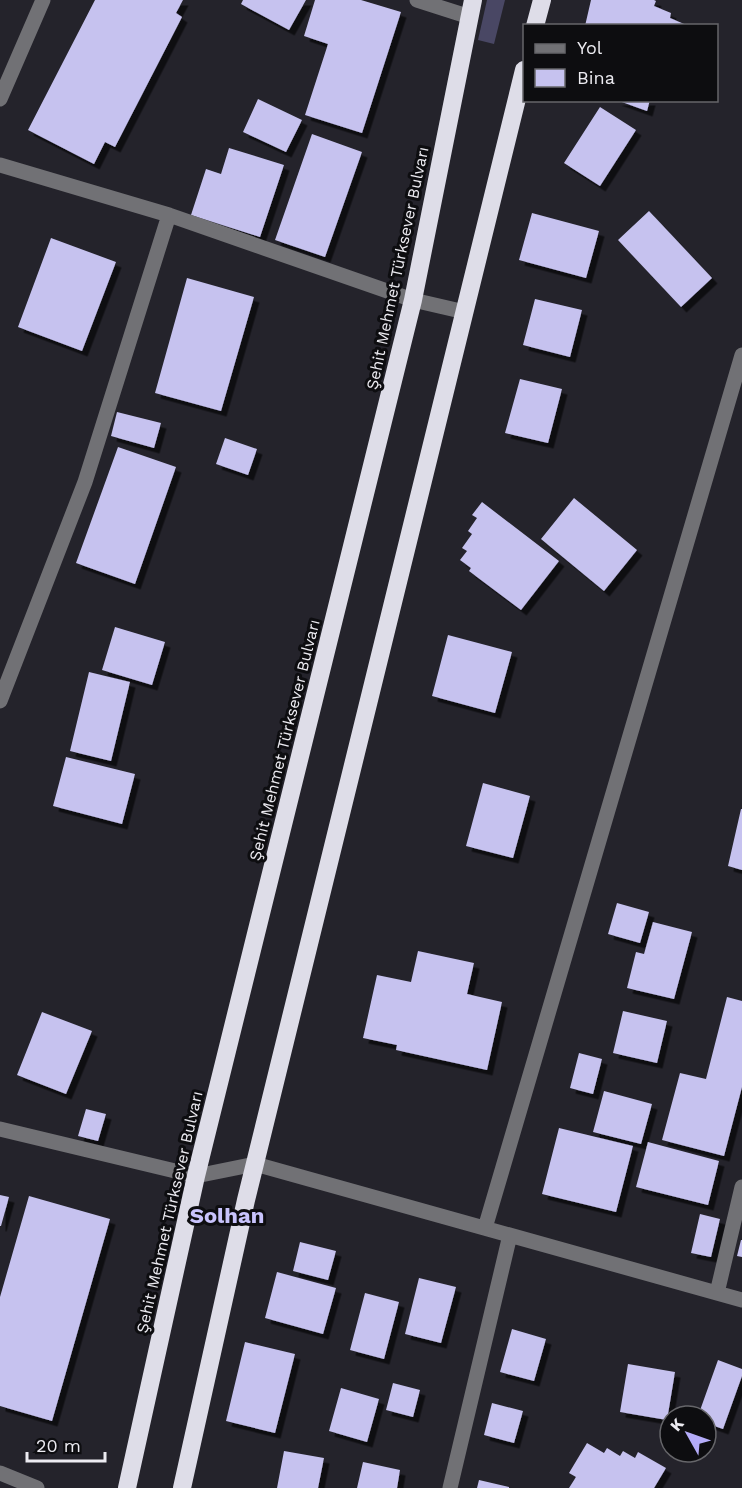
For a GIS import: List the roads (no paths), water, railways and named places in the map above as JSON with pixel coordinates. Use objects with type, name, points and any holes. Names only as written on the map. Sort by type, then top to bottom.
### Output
[{"type":"highway","points":[[536,24],[542,0]]},
{"type":"highway","name":"Şehit Mehmet Türksever Bulvarı","points":[[127,1488],[196,1176],[413,300],[472,8]]},
{"type":"highway","points":[[182,1488],[255,1164],[523,78]]},
{"type":"street","points":[[0,99],[43,0]]},
{"type":"street","points":[[417,0],[472,8]]},
{"type":"street","points":[[0,165],[169,214],[413,300],[465,312]]},
{"type":"street","points":[[0,701],[85,482],[169,214]]},
{"type":"street","points":[[485,1228],[742,355]]},
{"type":"street","points":[[0,1129],[196,1176],[255,1164],[742,1300]]},
{"type":"street","points":[[717,1293],[742,1187]]},
{"type":"street","points":[[450,1488],[510,1235]]},
{"type":"street","points":[[0,1473],[37,1488]]},
{"type":"district","name":"Solhan","points":[[227,1215]]}]
